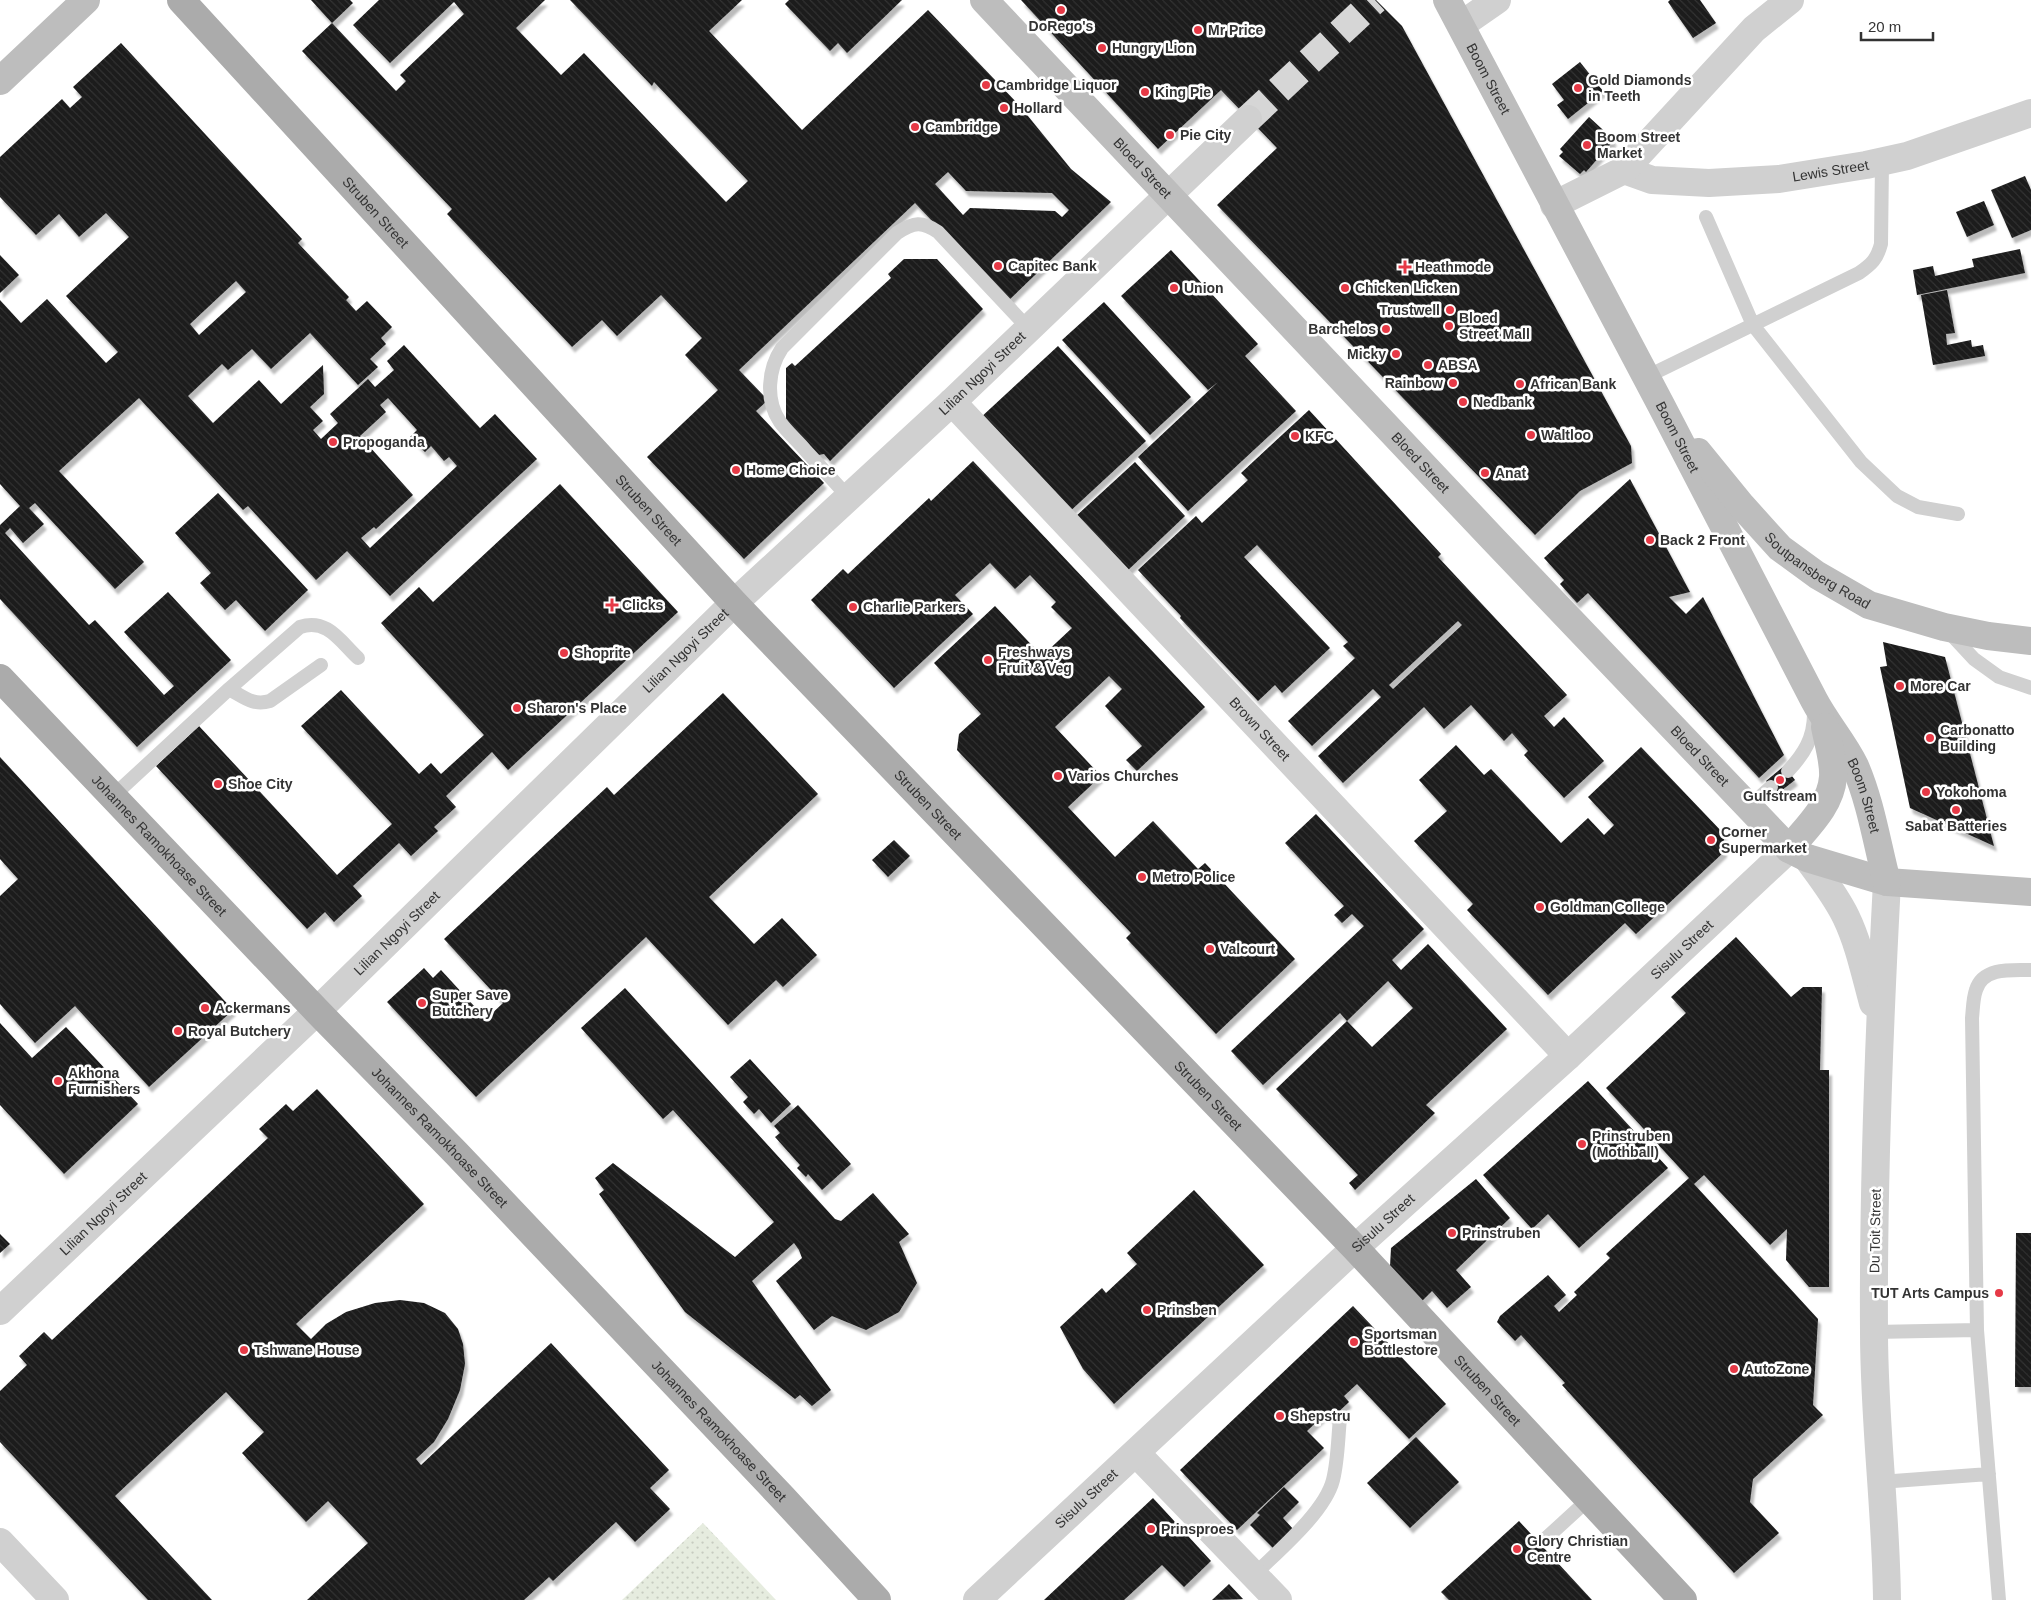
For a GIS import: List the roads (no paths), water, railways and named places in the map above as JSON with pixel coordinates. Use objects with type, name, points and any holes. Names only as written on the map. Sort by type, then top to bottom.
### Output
[{"type":"main road","points":[[0,81],[86,0]]},
{"type":"main road","name":"Struben Street","points":[[181,0],[734,603],[1355,1248],[1683,1600]]},
{"type":"main road","name":"Bloed Street","points":[[984,0],[1493,540],[1749,807],[1798,854],[1887,882]]},
{"type":"main road","name":"Boom Street","points":[[1447,0],[1661,405],[1818,708],[1847,751],[1855,767],[1869,810],[1887,882]]},
{"type":"main road","name":"Soutpansberg Road","points":[[1661,405],[1742,506],[1780,548],[1817,575],[1869,605],[1944,627],[1988,636],[2031,641]]},
{"type":"main road","name":"Johannes Ramokhoase Street","points":[[2,685],[112,797],[316,1011],[456,1153],[783,1498],[877,1600]]},
{"type":"main road","points":[[1798,854],[1830,790],[1832,766],[1818,708]]},
{"type":"main road","points":[[1887,882],[2031,892]]},
{"type":"street","points":[[1461,25],[1496,0]]},
{"type":"street","points":[[1554,205],[1624,170],[1754,29],[1790,0]]},
{"type":"street","name":"Lewis Street","points":[[1624,170],[1652,180],[1709,183],[1779,178],[1882,162],[1907,156],[2031,113]]},
{"type":"street","name":"Lilian Ngoyi Street","points":[[0,1311],[316,1011],[734,603],[952,402],[1248,119]]},
{"type":"street","name":"Brown Street","points":[[952,402],[1568,1056]]},
{"type":"street","name":"Sisulu Street","points":[[977,1600],[1355,1248],[1568,1056],[1798,854]]},
{"type":"street","name":"Du Toit Street","points":[[1798,854],[1834,896],[1846,918],[1854,937],[1879,1023]]},
{"type":"street","name":"Du Toit Street","points":[[1887,882],[1879,1023],[1874,1332],[1877,1441],[1886,1559],[1887,1600]]},
{"type":"street","points":[[1136,1453],[1278,1600]]},
{"type":"street","points":[[0,1542],[55,1600]]},
{"type":"street","name":"Du Toit Street","points":[[1886,1559],[1900,1600]]},
{"type":"lane","points":[[1646,377],[1859,273],[1878,256],[1881,244],[1882,162]]},
{"type":"lane","points":[[1706,217],[1753,325],[1861,462],[1897,496],[1918,506],[1958,514]]},
{"type":"lane","points":[[848,497],[780,422],[771,403],[770,385],[772,370],[775,358],[782,348],[898,233],[916,224],[927,224],[938,232],[1028,328]]},
{"type":"lane","points":[[112,797],[229,689],[300,627],[319,624],[328,628],[358,658]]},
{"type":"lane","points":[[1944,627],[1974,658],[1999,677],[2031,688]]},
{"type":"lane","points":[[229,689],[254,703],[260,704],[270,701],[321,665]]},
{"type":"lane","points":[[1788,771],[1800,759],[1807,747],[1814,728],[1818,708]]},
{"type":"lane","points":[[1749,807],[1771,786]]},
{"type":"lane","points":[[1999,1600],[1977,1330],[1972,1018],[1976,990],[1985,978],[1998,971],[2031,970]]},
{"type":"lane","points":[[1874,1332],[1977,1330]]},
{"type":"lane","points":[[1254,1575],[1306,1522],[1328,1494],[1333,1479],[1340,1418]]},
{"type":"lane","points":[[1880,1482],[1989,1474]]},
{"type":"lane","points":[[1544,1541],[1588,1499]]},
{"type":"tunnel","points":[[1248,119],[1375,0]]},
{"type":"place","name":"DoRego's","points":[[1061,10]]},
{"type":"place","name":"Mr Price","points":[[1198,30]]},
{"type":"place","name":"Hungry Lion","points":[[1102,48]]},
{"type":"place","name":"Cambridge Liquor","points":[[986,85]]},
{"type":"place","name":"Gold Diamonds in Teeth","points":[[1578,88]]},
{"type":"place","name":"King Pie","points":[[1145,92]]},
{"type":"place","name":"Hollard","points":[[1004,108]]},
{"type":"place","name":"Cambridge","points":[[915,127]]},
{"type":"place","name":"Pie City","points":[[1170,135]]},
{"type":"place","name":"Boom Street Market","points":[[1587,145]]},
{"type":"place","name":"Capitec Bank","points":[[998,266]]},
{"type":"place","name":"Heathmode","points":[[1405,267]]},
{"type":"place","name":"Union","points":[[1174,288]]},
{"type":"place","name":"Chicken Licken","points":[[1345,288]]},
{"type":"place","name":"Trustwell","points":[[1450,310]]},
{"type":"place","name":"Bloed Street Mall","points":[[1449,326]]},
{"type":"place","name":"Barchelos","points":[[1386,329]]},
{"type":"place","name":"Micky","points":[[1396,354]]},
{"type":"place","name":"ABSA","points":[[1428,365]]},
{"type":"place","name":"Rainbow","points":[[1453,383]]},
{"type":"place","name":"African Bank","points":[[1520,384]]},
{"type":"place","name":"Nedbank","points":[[1463,402]]},
{"type":"place","name":"Waltloo","points":[[1531,435]]},
{"type":"place","name":"KFC","points":[[1295,436]]},
{"type":"place","name":"Propoganda","points":[[333,442]]},
{"type":"place","name":"Home Choice","points":[[736,470]]},
{"type":"place","name":"Anat","points":[[1485,473]]},
{"type":"place","name":"Back 2 Front","points":[[1650,540]]},
{"type":"place","name":"Clicks","points":[[612,605]]},
{"type":"place","name":"Charlie Parkers","points":[[853,607]]},
{"type":"place","name":"Shoprite","points":[[564,653]]},
{"type":"place","name":"Freshways Fruit & Veg","points":[[988,660]]},
{"type":"place","name":"More Car","points":[[1900,686]]},
{"type":"place","name":"Sharon's Place","points":[[517,708]]},
{"type":"place","name":"Carbonatto Building","points":[[1930,738]]},
{"type":"place","name":"Varios Churches","points":[[1058,776]]},
{"type":"place","name":"Gulfstream","points":[[1780,780]]},
{"type":"place","name":"Shoe City","points":[[218,784]]},
{"type":"place","name":"Yokohoma","points":[[1926,792]]},
{"type":"place","name":"Sabat Batteries","points":[[1956,810]]},
{"type":"place","name":"Corner Supermarket","points":[[1711,840]]},
{"type":"place","name":"Metro Police","points":[[1142,877]]},
{"type":"place","name":"Goldman College","points":[[1540,907]]},
{"type":"place","name":"Valcourt","points":[[1210,949]]},
{"type":"place","name":"Super Save Butchery","points":[[422,1003]]},
{"type":"place","name":"Ackermans","points":[[205,1008]]},
{"type":"place","name":"Royal Butchery","points":[[178,1031]]},
{"type":"place","name":"Akhona Furnishers","points":[[58,1081]]},
{"type":"place","name":"Prinstruben (Mothball)","points":[[1582,1144]]},
{"type":"place","name":"Prinstruben","points":[[1452,1233]]},
{"type":"place","name":"TUT Arts Campus","points":[[1999,1293]]},
{"type":"place","name":"Prinsben","points":[[1147,1310]]},
{"type":"place","name":"Sportsman Bottlestore","points":[[1354,1342]]},
{"type":"place","name":"Tshwane House","points":[[244,1350]]},
{"type":"place","name":"AutoZone","points":[[1734,1369]]},
{"type":"place","name":"Shepstru","points":[[1280,1416]]},
{"type":"place","name":"Prinsproes","points":[[1151,1529]]},
{"type":"place","name":"Glory Christian Centre","points":[[1517,1549]]}]
